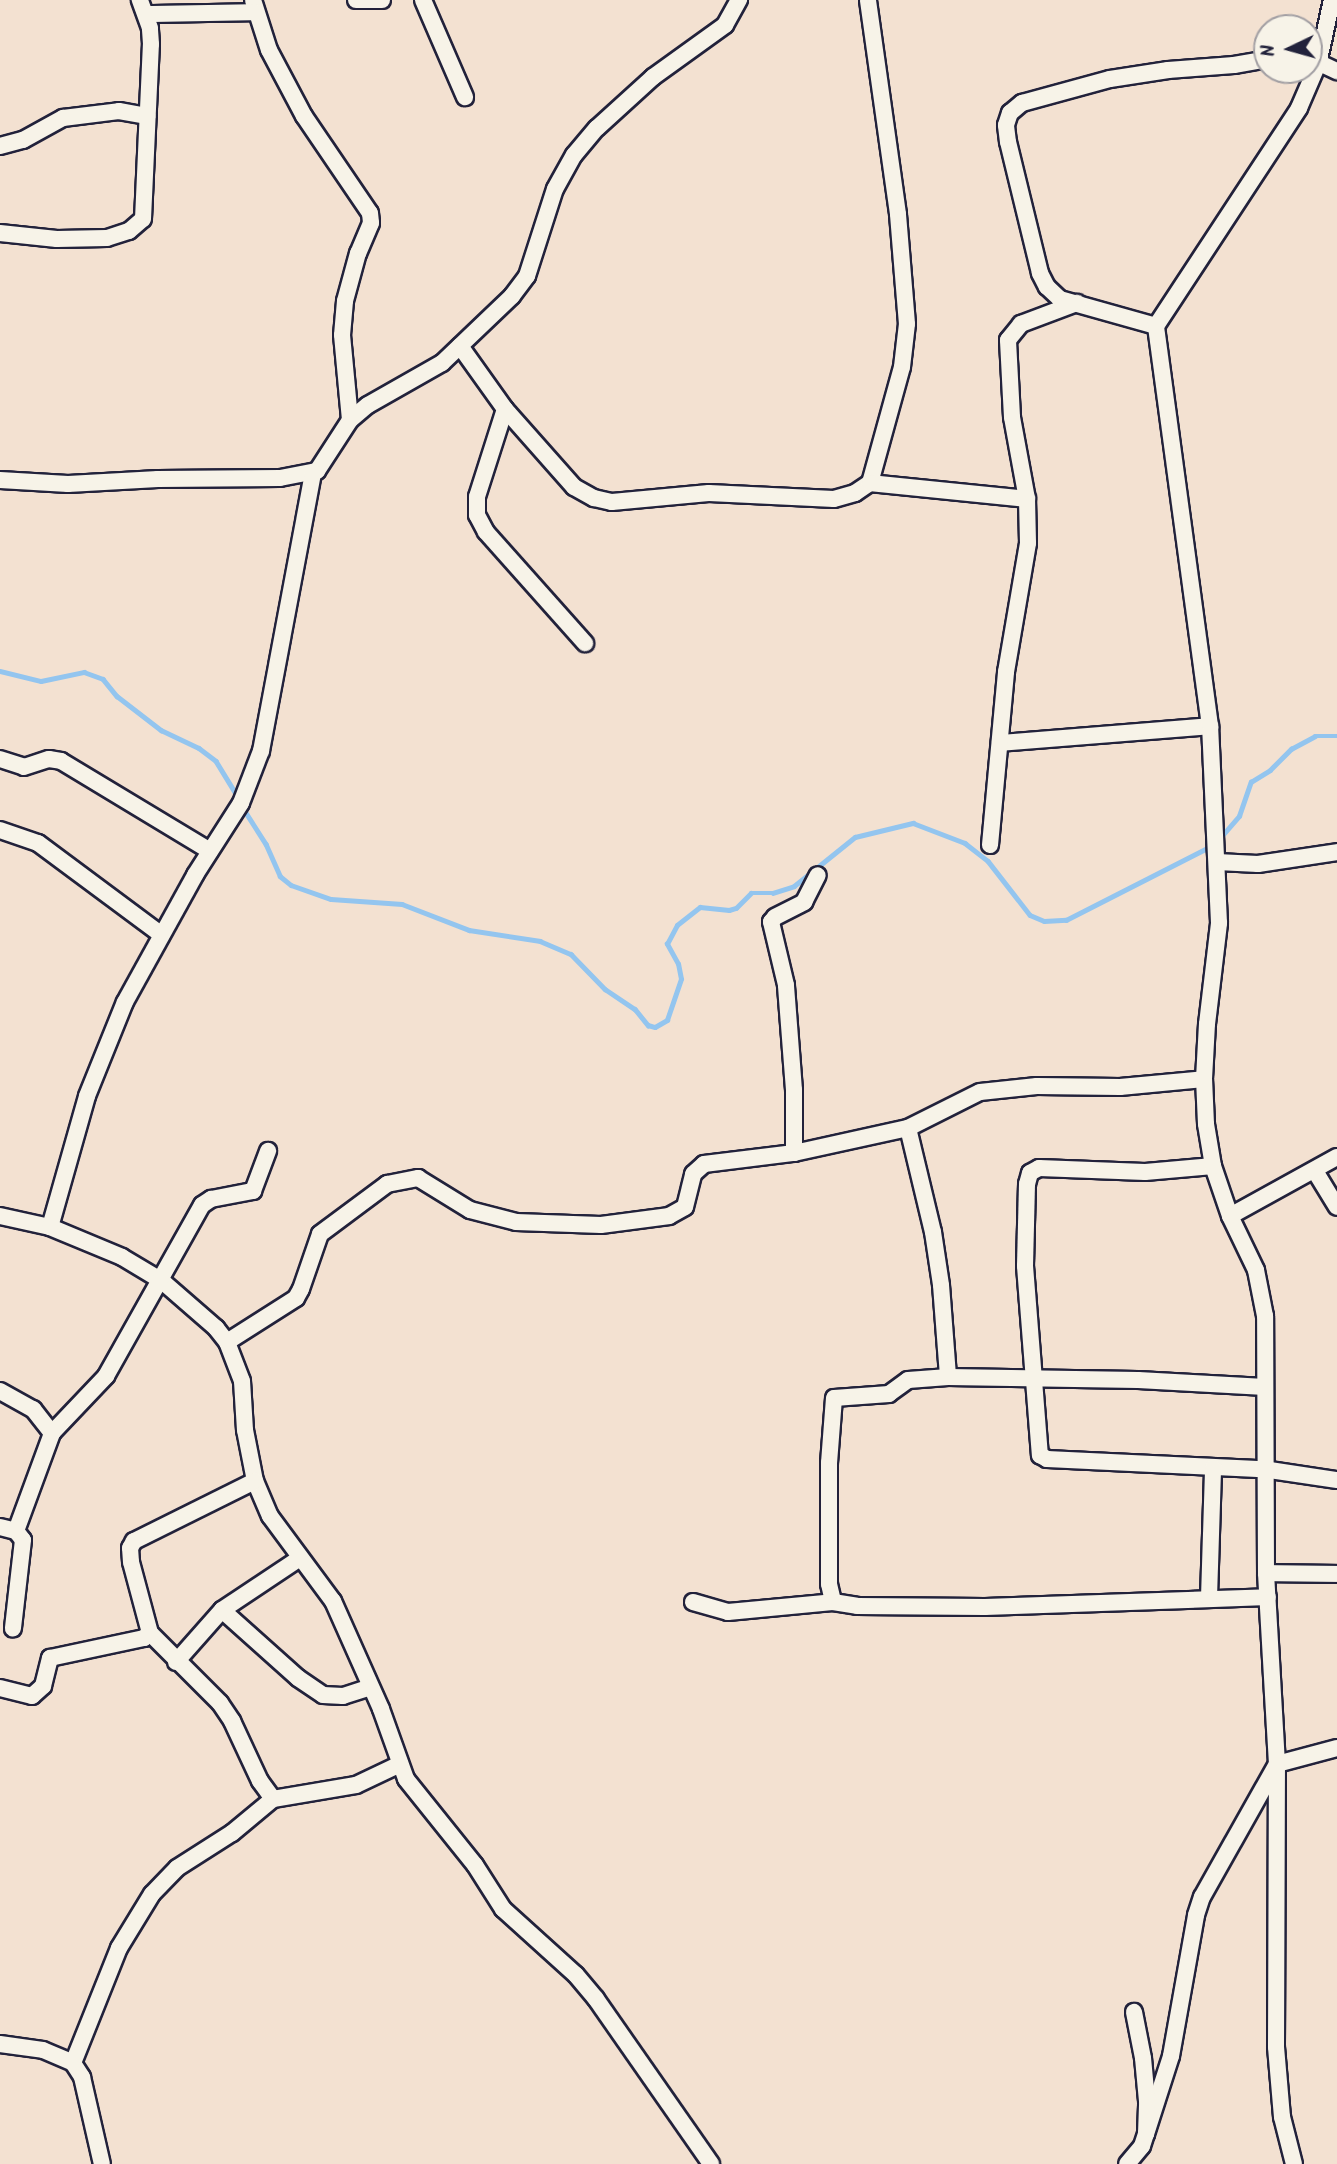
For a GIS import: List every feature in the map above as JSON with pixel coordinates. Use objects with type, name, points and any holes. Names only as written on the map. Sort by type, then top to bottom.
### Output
[{"type":"street","points":[[355,0],[382,0]]},
{"type":"street","points":[[423,0],[465,97]]},
{"type":"street","points":[[0,480],[68,484],[181,478],[280,478],[313,472],[320,468],[350,420],[368,405],[442,363],[512,296],[527,275],[555,189],[574,155],[597,128],[653,77],[724,25],[739,0]]},
{"type":"street","points":[[868,0],[898,214],[907,324],[902,367],[870,483]]},
{"type":"street","points":[[1323,30],[1332,0]]},
{"type":"street","points":[[0,233],[57,239],[107,238],[129,231],[143,219],[150,44],[143,7],[255,6],[269,50],[304,116],[370,213],[372,223],[358,253],[345,301],[342,335],[350,420]]},
{"type":"street","points":[[1156,326],[1060,299],[1047,287],[1040,273],[1008,142],[1006,125],[1010,113],[1022,103],[1110,79],[1253,62]]},
{"type":"street","points":[[1294,2164],[1282,2117],[1276,2047],[1277,1764],[1266,1573],[1262,1289],[1256,1270],[1230,1216],[1213,1166],[1206,1124],[1204,1079],[1219,923],[1210,726],[1156,326],[1299,107],[1306,84]]},
{"type":"street","points":[[0,145],[23,140],[63,118],[119,111],[148,116]]},
{"type":"street","points":[[990,845],[1006,672],[1028,543],[1027,499],[1014,430],[1008,340],[1021,324],[1077,303]]},
{"type":"street","points":[[460,346],[505,409],[574,487],[594,498],[612,502],[709,493],[834,499],[855,493],[870,483],[1027,499]]},
{"type":"street","points":[[505,409],[477,497],[477,515],[486,532],[584,643]]},
{"type":"street","points":[[50,1227],[87,1096],[125,1002],[210,851],[241,803],[261,751],[313,472]]},
{"type":"street","points":[[1000,743],[1210,726]]},
{"type":"street","points":[[0,758],[24,767],[49,759],[61,761],[210,851]]},
{"type":"street","points":[[0,830],[38,843],[162,935]]},
{"type":"street","points":[[1217,860],[1270,863],[1337,852]]},
{"type":"street","points":[[794,1153],[794,1090],[786,985],[771,922],[775,917],[803,902],[818,875]]},
{"type":"street","points":[[227,1342],[296,1298],[302,1289],[320,1234],[387,1184],[418,1178],[470,1210],[489,1217],[516,1222],[601,1225],[669,1216],[681,1211],[685,1206],[695,1170],[704,1164],[794,1153],[908,1128],[980,1092],[996,1089],[1120,1087],[1204,1079]]},
{"type":"street","points":[[908,1128],[933,1232],[941,1285],[948,1377]]},
{"type":"street","points":[[16,1531],[52,1433],[107,1376],[202,1205],[211,1199],[253,1191],[268,1151]]},
{"type":"street","points":[[1230,1216],[1337,1157]]},
{"type":"street","points":[[1213,1166],[1144,1172],[1039,1168],[1030,1173],[1025,1266],[1040,1455],[1047,1459],[1144,1461],[1213,1468],[1263,1469],[1337,1480]]},
{"type":"street","points":[[1315,1171],[1337,1207]]},
{"type":"street","points":[[0,1216],[50,1227],[122,1257],[162,1281],[196,1308],[227,1342],[242,1381],[245,1430],[256,1481],[270,1516],[333,1601],[371,1687],[406,1779],[475,1865],[503,1909],[576,1975],[596,1999],[711,2164]]},
{"type":"street","points":[[833,1602],[829,1584],[832,1401],[839,1397],[889,1394],[908,1380],[948,1377],[1035,1377],[1265,1387]]},
{"type":"street","points":[[0,1391],[33,1409],[52,1433]]},
{"type":"street","points":[[1209,1598],[1213,1468]]},
{"type":"street","points":[[256,1481],[134,1541],[130,1548],[131,1562],[150,1633],[220,1703],[232,1721],[260,1781],[273,1799]]},
{"type":"street","points":[[0,1527],[16,1531],[23,1541],[13,1628]]},
{"type":"street","points":[[176,1661],[222,1610],[300,1558]]},
{"type":"street","points":[[1266,1573],[1337,1574]]},
{"type":"street","points":[[693,1602],[728,1612],[833,1602],[858,1606],[985,1607],[1268,1597]]},
{"type":"street","points":[[222,1610],[308,1686],[323,1695],[343,1696],[371,1687]]},
{"type":"street","points":[[0,1688],[32,1696],[43,1686],[50,1658],[144,1637],[150,1633]]},
{"type":"street","points":[[1127,2164],[1142,2146],[1171,2056],[1199,1906],[1277,1764],[1337,1748]]},
{"type":"street","points":[[73,2063],[119,1948],[152,1894],[177,1868],[232,1833],[273,1799],[356,1785],[400,1764]]},
{"type":"street","points":[[1134,2012],[1143,2058],[1147,2101],[1146,2134]]},
{"type":"street","points":[[0,2044],[43,2050],[73,2063],[82,2077],[102,2164]]},
{"type":"waterway","points":[[0,671],[41,681],[84,672],[103,679],[117,696],[161,730],[199,748],[216,761],[238,797]]},
{"type":"waterway","points":[[1220,838],[1239,816],[1251,782],[1270,770],[1291,749],[1315,736],[1337,736]]},
{"type":"waterway","points":[[243,808],[266,844],[280,876],[291,885],[331,899],[402,904],[469,930],[540,941],[571,954],[605,989],[635,1009],[648,1025],[655,1027],[667,1020],[681,979],[678,964],[667,944],[677,925],[700,907],[729,910],[736,908],[751,893],[773,893],[794,886],[855,837],[913,823],[965,843],[988,861],[1030,915],[1044,921],[1066,920],[1211,846]]}]
